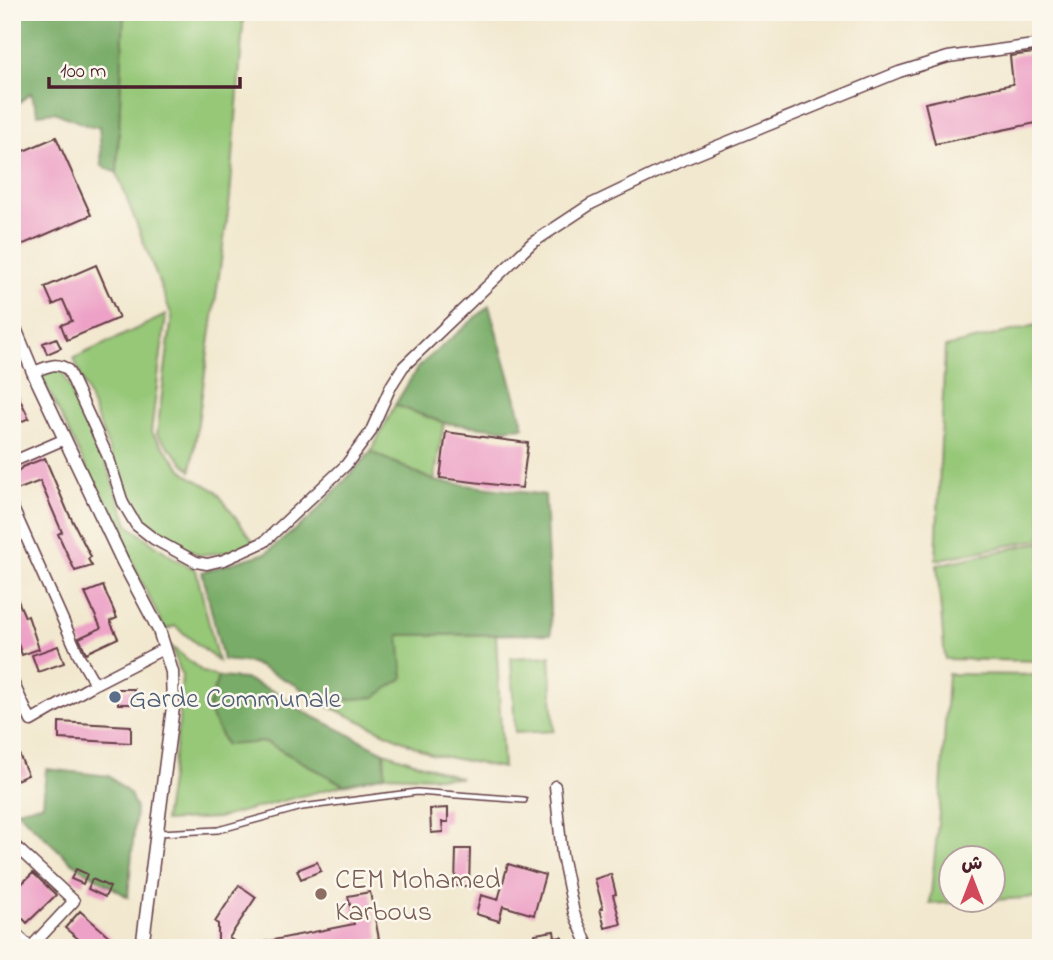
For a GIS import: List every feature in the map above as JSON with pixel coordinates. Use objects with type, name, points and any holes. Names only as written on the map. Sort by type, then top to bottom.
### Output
[{"type":"street","points":[[33,372],[54,365],[61,365],[68,370],[112,466],[123,503],[136,525],[154,539],[196,562],[207,564],[224,560],[257,547],[270,537],[346,465],[370,433],[391,386],[403,367],[516,257],[570,216],[683,160],[899,72],[948,57],[995,48],[1041,44]]},
{"type":"street","points":[[12,321],[33,372],[123,562],[159,629],[172,672],[173,707],[142,948]]},
{"type":"street","points":[[12,462],[65,439]]},
{"type":"street","points":[[12,506],[79,656],[95,684]]},
{"type":"street","points":[[12,680],[31,720],[165,648]]},
{"type":"street","points":[[555,786],[562,855],[574,913],[590,948]]},
{"type":"street","points":[[12,843],[74,901],[30,948],[12,930]]},
{"type":"lane","points":[[155,833],[218,830],[302,807],[417,792],[524,800]]},
{"type":"green space","points":[[12,12],[124,12],[117,173],[102,166],[99,126],[91,127],[54,112],[38,114],[31,93],[12,108]]},
{"type":"green space","points":[[124,12],[244,12],[230,198],[191,471],[157,434],[172,316],[117,173]]},
{"type":"green space","points":[[489,306],[524,427],[501,429],[444,423],[395,405],[418,367]]},
{"type":"green space","points":[[166,315],[151,432],[186,474],[216,491],[253,541],[236,551],[199,555],[158,533],[129,502],[74,358]]},
{"type":"green space","points":[[1041,324],[1041,539],[936,560],[945,347]]},
{"type":"green space","points":[[56,368],[62,371],[107,467],[129,526],[175,559],[196,570],[218,661],[175,626],[165,630],[41,375]]},
{"type":"green space","points":[[395,405],[444,423],[434,481],[371,452]]},
{"type":"green space","points":[[371,452],[434,481],[545,495],[551,634],[399,635],[403,678],[375,697],[319,702],[296,685],[252,663],[223,660],[202,572],[266,553],[311,517]]},
{"type":"green space","points":[[1041,542],[1041,661],[945,659],[937,565]]},
{"type":"green space","points":[[399,635],[496,635],[503,768],[431,754],[319,702],[375,697]]},
{"type":"green space","points":[[171,646],[203,672],[218,677],[208,710],[225,744],[266,742],[344,785],[218,818],[164,821],[179,723],[182,675]]},
{"type":"green space","points":[[550,656],[554,731],[515,733],[511,658]]},
{"type":"green space","points":[[948,674],[1041,675],[1041,897],[1007,899],[1007,844],[937,844],[937,904],[930,904],[941,792]]},
{"type":"green space","points":[[218,677],[245,679],[278,693],[298,709],[384,752],[385,775],[344,785],[266,742],[226,745],[208,710]]},
{"type":"green space","points":[[384,752],[461,778],[385,775]]},
{"type":"green space","points":[[46,769],[109,776],[130,794],[136,809],[128,897],[71,862],[16,810],[43,804]]},
{"type":"building","points":[[1041,52],[1041,122],[935,144],[925,103],[1013,84],[1010,56]]},
{"type":"building","points":[[56,137],[91,215],[12,249],[12,156]]},
{"type":"building","points":[[96,265],[119,318],[67,340],[61,325],[72,321],[63,300],[53,305],[45,287]]},
{"type":"building","points":[[56,338],[61,348],[47,354],[43,343]]},
{"type":"building","points":[[12,383],[29,418],[12,426]]},
{"type":"building","points":[[446,432],[528,443],[522,488],[440,478]]},
{"type":"building","points":[[45,458],[91,557],[88,559],[92,566],[75,571],[58,534],[62,532],[40,481],[17,490],[12,479],[22,467]]},
{"type":"building","points":[[103,586],[117,618],[110,621],[118,638],[86,653],[79,638],[101,628],[85,593]]},
{"type":"building","points":[[12,587],[25,617],[28,616],[39,649],[22,655],[12,627]]},
{"type":"building","points":[[58,646],[64,663],[38,672],[32,655]]},
{"type":"building","points":[[118,689],[134,689],[133,704],[118,704]]},
{"type":"building","points":[[59,722],[131,726],[131,743],[59,739]]},
{"type":"building","points":[[12,738],[28,775],[12,782]]},
{"type":"building","points":[[448,808],[448,822],[442,822],[443,832],[431,833],[430,809]]},
{"type":"building","points":[[456,849],[470,849],[469,886],[455,886]]},
{"type":"building","points":[[317,862],[321,871],[301,879],[297,870]]},
{"type":"building","points":[[508,864],[545,875],[534,915],[503,906],[499,921],[476,914],[481,895],[498,900]]},
{"type":"building","points":[[76,869],[87,874],[83,884],[71,879]]},
{"type":"building","points":[[33,873],[56,895],[27,923],[12,907],[12,893]]},
{"type":"building","points":[[611,874],[616,894],[613,895],[621,924],[605,928],[595,879]]},
{"type":"building","points":[[92,879],[110,887],[105,897],[88,889]]},
{"type":"building","points":[[239,885],[256,897],[229,938],[244,948],[218,948],[218,924],[215,922]]},
{"type":"building","points":[[370,892],[379,939],[346,945],[347,948],[258,948],[258,943],[354,924],[348,896]]},
{"type":"building","points":[[80,911],[111,938],[109,948],[81,948],[82,942],[65,928]]},
{"type":"building","points":[[554,931],[555,938],[562,937],[564,948],[534,948],[535,934]]},
{"type":"place","name":"Garde Communale","points":[[115,697]]},
{"type":"place","name":"CEM Mohamed Karbous","points":[[321,894]]}]
